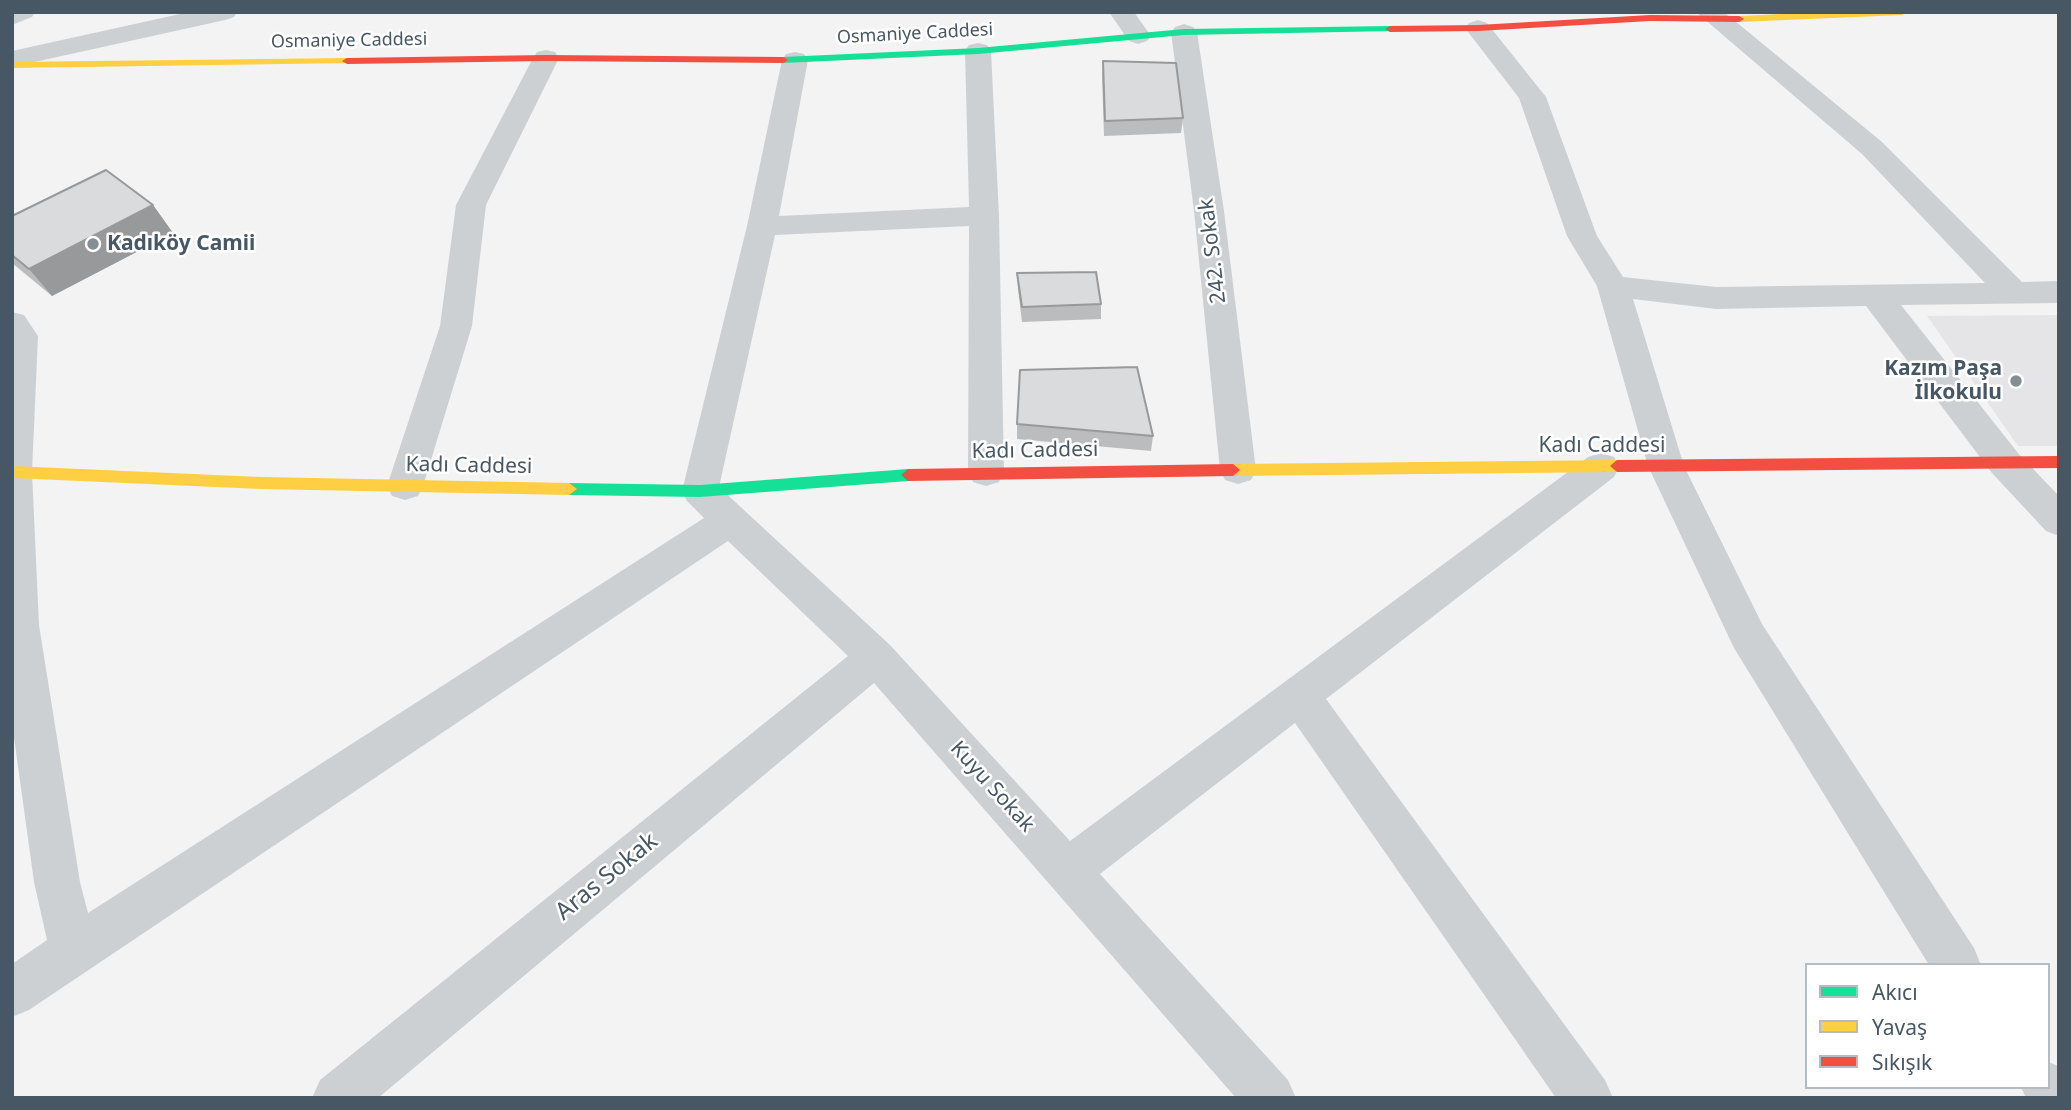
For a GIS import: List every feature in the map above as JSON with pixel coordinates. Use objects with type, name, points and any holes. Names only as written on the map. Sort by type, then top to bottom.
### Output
[{"type":"street","points":[[12,17],[23,12]]},
{"type":"street","points":[[12,59],[225,12]]},
{"type":"street","points":[[1121,12],[1138,36]]},
{"type":"street","name":"Osmaniye Caddesi","points":[[12,65],[546,58],[794,60],[978,51],[1184,32],[1478,28],[1650,15],[1902,12]]},
{"type":"street","points":[[1714,16],[1872,148],[2014,293]]},
{"type":"street","points":[[1478,28],[1532,97],[1583,236],[1613,286],[1665,466],[1748,636],[1956,963]]},
{"type":"street","name":"242. Sokak","points":[[1184,32],[1209,211],[1238,470]]},
{"type":"street","points":[[978,51],[984,216],[986,472]]},
{"type":"street","points":[[405,486],[456,326],[471,205],[546,58]]},
{"type":"street","points":[[12,993],[715,505],[762,226],[794,60]]},
{"type":"street","points":[[762,226],[984,216]]},
{"type":"street","points":[[1613,286],[1716,298],[2059,292]]},
{"type":"street","points":[[1875,295],[2005,463],[2059,521]]},
{"type":"street","points":[[12,323],[21,336],[13,472],[19,625],[57,882],[74,950]]},
{"type":"street","name":"Kadı Caddesi","points":[[13,472],[261,483],[405,486],[715,505],[932,473],[2059,463]]},
{"type":"street","points":[[1068,871],[1601,467]]},
{"type":"street","name":"Kuyu Sokak","points":[[715,505],[876,657],[1270,1098]]},
{"type":"street","name":"Aras Sokak","points":[[338,1098],[876,657]]},
{"type":"street","points":[[1299,695],[1587,1098]]},
{"type":"shaded area","name":"Kazım Paşa İlkokulu","points":[[2059,315],[2059,446],[2018,446],[1927,316]]},
{"type":"building","points":[[1103,61],[1176,63],[1183,118],[1105,121]]},
{"type":"building","points":[[106,170],[153,205],[29,269],[12,255],[12,216]]},
{"type":"building","points":[[1096,272],[1101,304],[1022,307],[1017,273]]},
{"type":"building","points":[[1137,367],[1153,436],[1017,424],[1020,370]]},
{"type":"traffic: fast","points":[[783,60],[978,51],[1184,32],[1390,29]]},
{"type":"traffic: fast","points":[[569,489],[700,491],[908,475]]},
{"type":"traffic: slow","points":[[1739,19],[1902,12]]},
{"type":"traffic: slow","points":[[12,65],[347,61]]},
{"type":"traffic: slow","points":[[1233,470],[1617,466]]},
{"type":"traffic: slow","points":[[12,472],[261,483],[569,489]]},
{"type":"traffic: jam","points":[[1390,29],[1478,28],[1650,18],[1739,19]]},
{"type":"traffic: jam","points":[[347,61],[546,58],[783,60]]},
{"type":"traffic: jam","points":[[1617,466],[2059,462]]},
{"type":"traffic: jam","points":[[908,475],[1233,470]]},
{"type":"place","name":"Kadıköy Camii","points":[[93,244]]},
{"type":"place","name":"Kazım Paşa İlkokulu","points":[[2016,381]]}]
